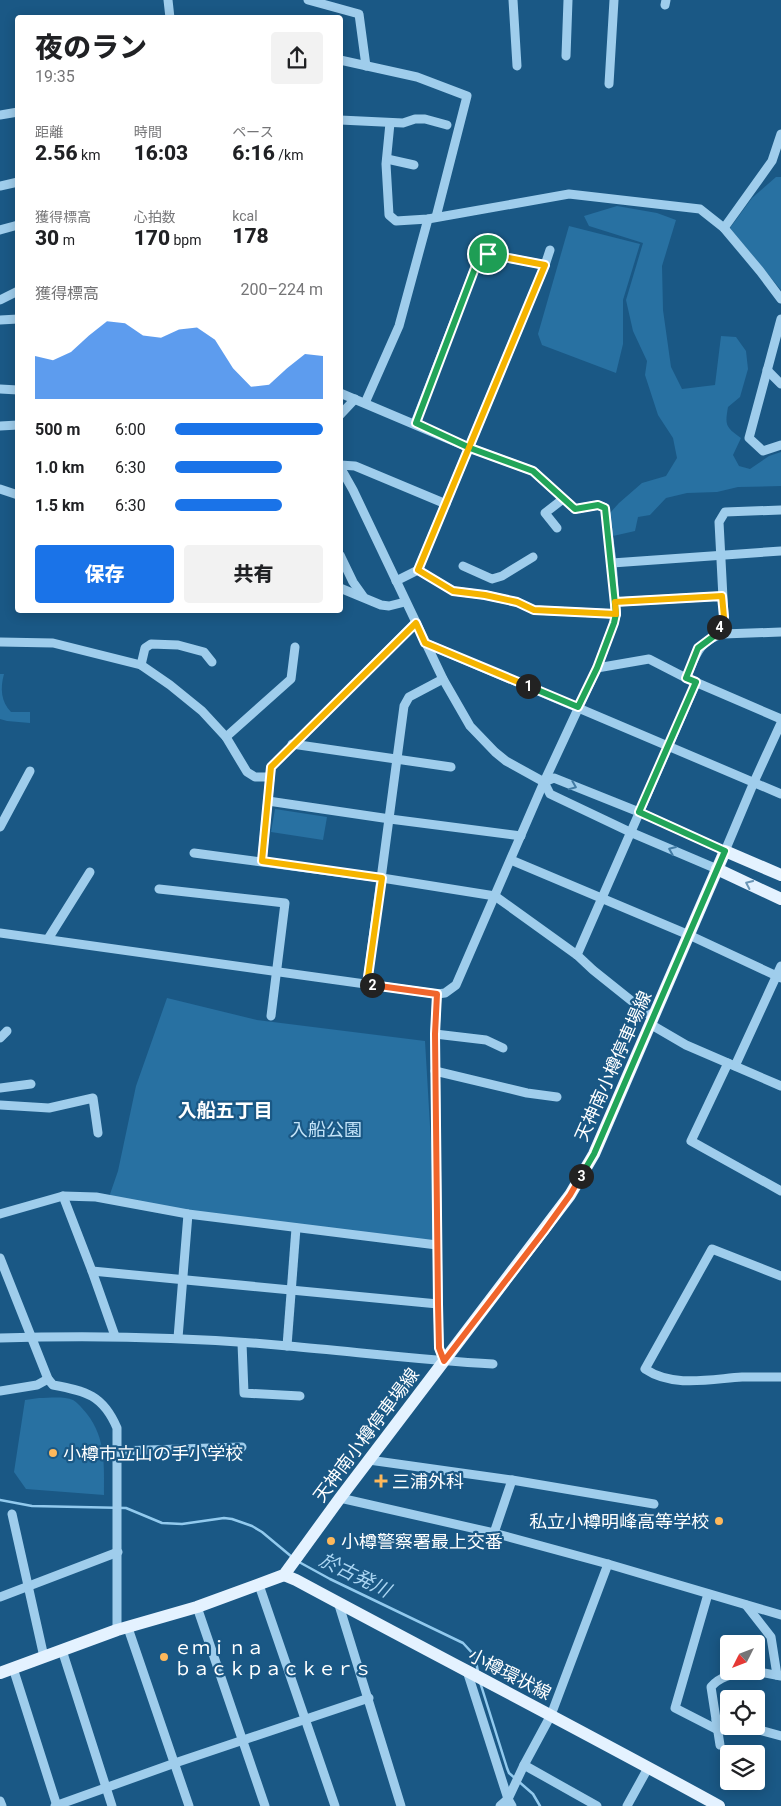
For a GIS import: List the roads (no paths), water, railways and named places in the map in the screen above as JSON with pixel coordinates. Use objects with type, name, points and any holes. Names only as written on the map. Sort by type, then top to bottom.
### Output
[{"type":"main road","name":"天神南小樽停車場線","points":[[287,1571],[340,1498],[570,1195],[594,1154],[725,851]]},
{"type":"main road","points":[[725,851],[781,875]]},
{"type":"main road","points":[[717,869],[781,899]]},
{"type":"main road","points":[[0,1672],[122,1629],[197,1607],[259,1585],[287,1571]]},
{"type":"main road","name":"小樽環状線","points":[[287,1571],[338,1602],[719,1806]]},
{"type":"street","points":[[168,0],[170,15]]},
{"type":"street","points":[[308,0],[359,14],[366,66]]},
{"type":"street","points":[[513,0],[517,66]]},
{"type":"street","points":[[566,56],[568,0]]},
{"type":"street","points":[[609,84],[614,0]]},
{"type":"street","points":[[343,61],[417,77],[467,96],[399,326],[365,403]]},
{"type":"street","points":[[0,115],[15,112]]},
{"type":"street","points":[[343,120],[403,123],[416,119],[425,119],[447,124]]},
{"type":"street","points":[[390,123],[387,160],[389,215],[396,221],[432,218],[569,194],[700,209],[724,228],[781,299]]},
{"type":"street","points":[[724,228],[772,161],[781,134]]},
{"type":"street","points":[[387,160],[414,166]]},
{"type":"street","points":[[0,186],[15,183]]},
{"type":"street","points":[[0,230],[15,226]]},
{"type":"street","points":[[396,581],[418,570],[470,448],[550,250]]},
{"type":"street","points":[[416,423],[480,255],[488,254],[545,265]]},
{"type":"street","points":[[0,300],[15,292]]},
{"type":"street","points":[[0,320],[15,319]]},
{"type":"street","points":[[781,319],[749,438],[764,451],[781,445]]},
{"type":"street","points":[[767,370],[781,384]]},
{"type":"street","points":[[0,389],[15,390]]},
{"type":"street","points":[[0,933],[437,994],[445,992],[456,985],[544,782],[597,668],[614,623],[616,614],[605,508],[598,505],[575,509],[533,471],[470,448],[416,423],[343,394]]},
{"type":"street","points":[[343,412],[355,400]]},
{"type":"street","points":[[0,426],[15,425]]},
{"type":"street","points":[[343,466],[355,466],[446,504]]},
{"type":"street","points":[[343,472],[443,679],[470,726],[483,740],[506,761],[544,782],[550,794],[630,832],[717,869]]},
{"type":"street","points":[[0,489],[15,494]]},
{"type":"street","points":[[556,528],[545,513],[563,499]]},
{"type":"street","points":[[714,636],[724,617],[718,522],[725,512],[781,510]]},
{"type":"street","points":[[612,563],[781,551]]},
{"type":"street","points":[[463,566],[492,579],[502,576],[533,557]]},
{"type":"street","points":[[343,561],[353,582],[364,598]]},
{"type":"street","points":[[418,570],[453,591],[517,602],[534,610],[616,614]]},
{"type":"street","points":[[485,595],[492,579]]},
{"type":"street","points":[[343,589],[381,605],[390,606],[405,602]]},
{"type":"street","points":[[615,602],[722,596]]},
{"type":"street","points":[[262,861],[271,767],[292,744],[416,623]]},
{"type":"street","points":[[686,678],[698,648],[714,636],[781,632]]},
{"type":"street","points":[[0,642],[52,643],[141,665],[202,711],[226,737],[247,772],[254,778],[270,777]]},
{"type":"street","points":[[425,643],[781,794]]},
{"type":"street","points":[[141,665],[145,648],[151,644],[178,645],[204,652],[212,662]]},
{"type":"street","points":[[226,737],[291,678],[295,647]]},
{"type":"street","points":[[597,668],[649,659],[686,678],[781,719]]},
{"type":"street","points":[[367,984],[404,706],[409,697],[443,679]]},
{"type":"street","points":[[577,955],[696,682]]},
{"type":"street","points":[[544,782],[554,778],[639,812],[725,851],[781,724]]},
{"type":"street","points":[[292,744],[451,767]]},
{"type":"street","points":[[0,827],[30,771]]},
{"type":"street","points":[[268,801],[390,820],[521,836]]},
{"type":"street","points":[[194,853],[382,878],[495,896],[577,955],[651,1021],[686,1045],[781,1086]]},
{"type":"street","points":[[511,860],[689,935],[779,977]]},
{"type":"street","points":[[48,939],[90,872]]},
{"type":"street","points":[[159,889],[284,903],[271,1016]]},
{"type":"street","points":[[781,966],[779,977],[691,1141],[781,1191]]},
{"type":"street","points":[[437,994],[435,1071],[438,1304],[439,1348],[444,1361]]},
{"type":"street","points":[[0,1038],[7,1031]]},
{"type":"street","points":[[435,1034],[486,1040],[503,1048]]},
{"type":"street","points":[[435,1071],[527,1093],[558,1097]]},
{"type":"street","points":[[0,1088],[31,1084]]},
{"type":"street","points":[[0,1105],[49,1108],[93,1098],[98,1133]]},
{"type":"street","points":[[0,1214],[63,1196],[96,1197],[188,1214],[437,1245]]},
{"type":"street","points":[[63,1196],[92,1271],[114,1336]]},
{"type":"street","points":[[178,1338],[188,1214]]},
{"type":"street","points":[[287,1346],[296,1228]]},
{"type":"street","points":[[781,1276],[712,1249],[645,1369],[656,1377],[688,1381],[744,1377],[781,1377]]},
{"type":"street","points":[[0,1258],[48,1379],[53,1385],[80,1390],[105,1405],[117,1428],[118,1552],[122,1629],[189,1806]]},
{"type":"street","points":[[92,1271],[438,1304]]},
{"type":"street","points":[[0,1338],[114,1336],[178,1338],[493,1364]]},
{"type":"street","points":[[242,1343],[244,1394],[300,1396]]},
{"type":"street","points":[[0,1391],[37,1385],[48,1379]]},
{"type":"street","points":[[117,1451],[242,1447]]},
{"type":"street","points":[[370,1460],[512,1480],[654,1504]]},
{"type":"street","points":[[494,1534],[512,1480]]},
{"type":"street","points":[[340,1498],[494,1534],[608,1564],[781,1615]]},
{"type":"street","points":[[12,1514],[44,1657]]},
{"type":"street","points":[[0,1597],[118,1552]]},
{"type":"street","points":[[500,1806],[511,1798],[524,1764],[551,1715],[608,1564]]},
{"type":"street","points":[[259,1585],[335,1806]]},
{"type":"street","points":[[708,1594],[675,1708],[717,1725],[720,1724]]},
{"type":"street","points":[[338,1602],[401,1806]]},
{"type":"street","points":[[746,1605],[771,1637],[779,1676],[765,1673]]},
{"type":"street","points":[[197,1607],[265,1806]]},
{"type":"street","points":[[62,1650],[112,1806]]},
{"type":"street","points":[[12,1668],[57,1806],[174,1763],[368,1698]]},
{"type":"street","points":[[470,1673],[511,1798]]},
{"type":"street","points":[[720,1679],[711,1687],[720,1745]]},
{"type":"street","points":[[765,1732],[781,1736]]},
{"type":"street","points":[[524,1764],[597,1806]]},
{"type":"street","points":[[627,1806],[648,1768]]},
{"type":"street","points":[[0,1801],[2,1806]]},
{"type":"waterway","name":"於古発川","points":[[0,1500],[32,1506],[126,1508],[162,1523],[182,1524],[224,1518],[232,1519],[252,1526],[262,1532],[292,1557]]},
{"type":"waterway","name":"於古発川","points":[[299,1562],[330,1579],[463,1643],[475,1656],[478,1672]]},
{"type":"waterway","name":"於古発川","points":[[480,1682],[509,1773],[533,1794],[540,1806]]},
{"type":"place","name":"小樽市立山の手小学校","points":[[53,1453]]},
{"type":"place","name":"三浦外科","points":[[381,1481]]},
{"type":"place","name":"私立小樽明峰高等学校","points":[[719,1521]]},
{"type":"place","name":"小樽警察署最上交番","points":[[331,1541]]},
{"type":"place","name":"ｅｍｉｎａ ｂａｃｋｐａｃｋｅｒｓ","points":[[164,1657]]},
{"type":"district","name":"入船五丁目","points":[[225,1110]]},
{"type":"park label","name":"入船公園","points":[[326,1129]]}]
